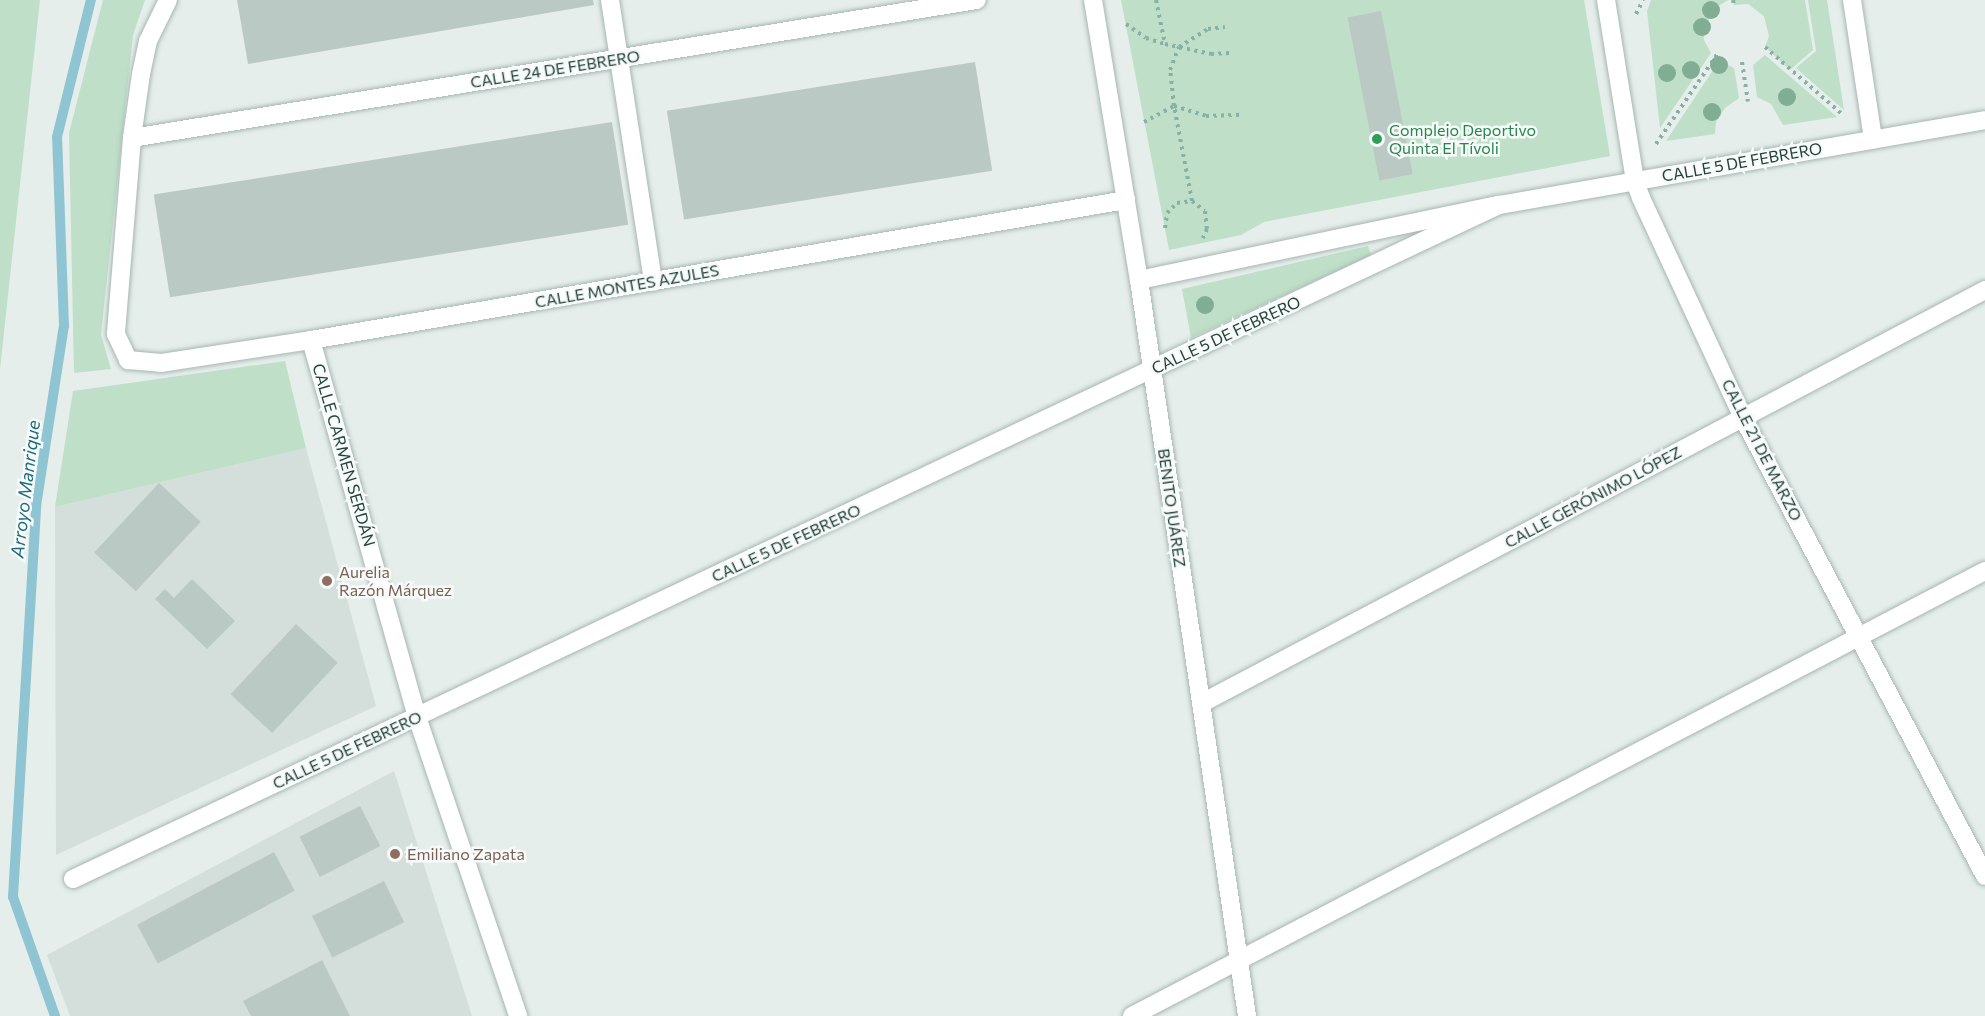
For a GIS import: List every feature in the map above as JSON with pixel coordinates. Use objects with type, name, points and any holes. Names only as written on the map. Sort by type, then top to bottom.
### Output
[{"type":"street","points":[[132,138],[148,41],[168,0]]},
{"type":"street","points":[[609,0],[653,282]]},
{"type":"street","name":"CALLE 24 DE FEBRERO","points":[[132,138],[977,0]]},
{"type":"street","name":"BENITO JUÁREZ","points":[[1093,0],[1152,370],[1247,1016]]},
{"type":"street","name":"CALLE 21 DE MARZO","points":[[1606,0],[1635,182],[1743,418],[1985,876]]},
{"type":"street","points":[[1852,0],[1873,139]]},
{"type":"street","name":"CALLE 5 DE FEBRERO","points":[[1138,280],[1499,206],[1985,120]]},
{"type":"street","name":"CALLE MONTES AZULES","points":[[132,138],[116,334],[128,360],[161,363],[311,340],[1126,200]]},
{"type":"street","name":"CALLE 5 DE FEBRERO","points":[[73,879],[1499,206]]},
{"type":"street","name":"CALLE GERÓNIMO LÓPEZ","points":[[1202,703],[1985,290]]},
{"type":"street","name":"CALLE CARMEN SERDÁN","points":[[311,340],[417,717],[518,1016]]},
{"type":"street","points":[[1132,1016],[1985,571]]},
{"type":"path","points":[[1156,0],[1165,44]]},
{"type":"path","points":[[1635,18],[1643,0]]},
{"type":"path","points":[[1126,24],[1146,39],[1210,54],[1230,53]]},
{"type":"path","points":[[1200,244],[1207,229],[1204,211],[1192,201],[1174,106],[1170,70],[1179,48],[1208,29],[1225,27]]},
{"type":"path","points":[[1765,47],[1850,121]]},
{"type":"path","points":[[1653,150],[1718,53]]},
{"type":"path","points":[[1742,62],[1748,102]]},
{"type":"path","points":[[1144,122],[1174,106],[1206,116],[1241,115]]},
{"type":"path","points":[[1165,228],[1167,213],[1177,203],[1192,201]]},
{"type":"shaded area","points":[[306,448],[376,706],[56,855],[55,507]]},
{"type":"shaded area","points":[[394,771],[472,1016],[70,1016],[47,955]]},
{"type":"green space","points":[[0,0],[40,0],[0,369]]},
{"type":"green space","points":[[103,0],[145,0],[133,35],[101,335],[111,369],[74,373],[69,133]]},
{"type":"green space","name":"Complejo Deportivo Quinta El Tívoli","points":[[1121,0],[1584,0],[1610,156],[1264,222],[1241,235],[1169,250]]},
{"type":"green space","points":[[1651,0],[1728,0],[1715,8],[1704,29],[1704,40],[1711,53],[1660,128],[1647,11]]},
{"type":"green space","points":[[1733,0],[1805,0],[1813,50],[1790,70],[1765,47],[1769,36],[1764,16],[1748,4],[1734,5]]},
{"type":"green space","points":[[1808,0],[1827,0],[1844,110],[1796,68],[1816,51]]},
{"type":"green space","points":[[1765,55],[1837,117],[1783,125],[1771,104],[1757,97],[1753,65]]},
{"type":"green space","points":[[1719,61],[1734,68],[1739,98],[1725,108],[1716,122],[1715,134],[1666,141]]},
{"type":"green space","points":[[1368,246],[1371,255],[1191,338],[1182,289]]},
{"type":"green space","points":[[285,361],[306,448],[55,507],[73,391]]},
{"type":"building","points":[[237,0],[593,0],[594,5],[248,64]]},
{"type":"building","points":[[1381,11],[1413,174],[1379,180],[1348,17]]},
{"type":"building","points":[[975,62],[992,171],[684,219],[667,111]]},
{"type":"building","points":[[612,122],[628,225],[170,297],[154,195]]},
{"type":"building","points":[[159,483],[201,522],[136,591],[94,552]]},
{"type":"building","points":[[192,579],[235,621],[207,649],[155,599],[165,589],[174,598]]},
{"type":"building","points":[[296,624],[338,663],[272,733],[231,694]]},
{"type":"building","points":[[360,806],[380,846],[320,877],[299,837]]},
{"type":"building","points":[[274,852],[295,891],[158,964],[137,925]]},
{"type":"building","points":[[384,881],[404,922],[332,957],[312,916]]},
{"type":"building","points":[[322,960],[350,1016],[251,1016],[243,1001]]},
{"type":"waterway","name":"Arroyo Manrique","points":[[55,1016],[13,897],[36,506],[64,326],[57,137],[91,0]]},
{"type":"place","name":"Complejo Deportivo Quinta El Tívoli","points":[[1377,139]]},
{"type":"place","name":"Aurelia Razón Márquez","points":[[327,581]]},
{"type":"place","name":"Emiliano Zapata","points":[[395,854]]}]
